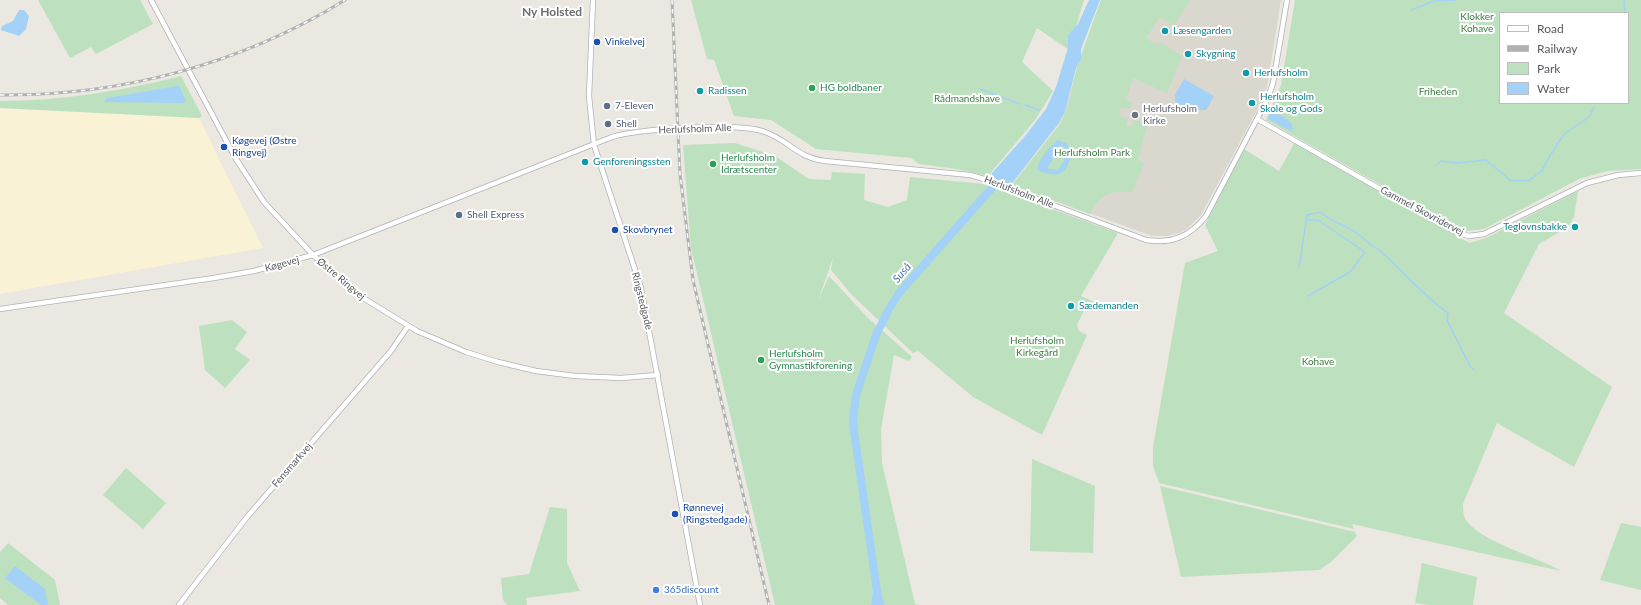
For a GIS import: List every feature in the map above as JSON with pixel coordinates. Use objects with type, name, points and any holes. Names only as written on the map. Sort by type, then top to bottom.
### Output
[{"type":"street","name":"Østre Ringvej","points":[[151,0],[251,184],[264,202],[313,255],[360,296],[408,326],[466,352],[536,371],[607,378],[658,375]]},
{"type":"street","name":"Ringstedgade","points":[[594,0],[589,98],[594,145],[641,288],[700,605]]},
{"type":"street","name":"Herlufsholm Alle","points":[[594,145],[622,134],[636,131],[753,128],[775,136],[800,154],[815,160],[970,175],[1146,240],[1166,242],[1176,240],[1193,231],[1206,216],[1268,98],[1273,83],[1287,0]]},
{"type":"street","name":"Gammel Skovridervej","points":[[1257,119],[1456,232],[1469,236],[1491,231],[1587,183],[1618,175],[1641,173]]},
{"type":"street","name":"Køgevej","points":[[0,309],[214,278],[260,269],[313,255],[594,145]]},
{"type":"street","name":"Fensmarkvej","points":[[179,605],[246,517],[391,351],[408,326]]},
{"type":"shaded area","points":[[1101,0],[1281,0],[1267,87],[1264,97],[1201,215],[1187,229],[1179,233],[1167,236],[1152,236],[1012,185],[1059,125],[1064,116],[1077,67]]},
{"type":"shaded area","points":[[0,108],[199,118],[263,248],[0,294]]},
{"type":"green space","points":[[38,0],[140,0],[153,24],[96,54],[91,47],[70,58]]},
{"type":"green space","name":"Rådmandshave","points":[[691,0],[1084,0],[1069,50],[1037,28],[1022,62],[1053,91],[1035,120],[988,176],[957,169],[919,164],[911,158],[816,149],[771,120],[734,116],[714,60],[707,59]]},
{"type":"green space","name":"Herlufsholm Park","points":[[1101,0],[1190,0],[1174,26],[1160,17],[1146,38],[1157,45],[1160,42],[1182,56],[1167,93],[1133,78],[1126,100],[1132,102],[1130,109],[1121,107],[1119,116],[1128,118],[1126,125],[1132,127],[1134,120],[1148,123],[1138,160],[1144,163],[1132,193],[1118,192],[1106,195],[1097,202],[1090,214],[1012,185],[1059,125],[1068,107],[1077,67]]},
{"type":"green space","name":"Friheden","points":[[1295,0],[1641,0],[1641,169],[1607,171],[1579,179],[1484,229],[1465,231],[1457,228],[1266,120],[1281,85]]},
{"type":"green space","points":[[181,76],[202,116],[199,118],[0,108],[0,101],[46,99],[113,91]]},
{"type":"green space","name":"Kohave","points":[[1295,142],[1469,243],[1486,238],[1578,191],[1574,217],[1568,227],[1539,244],[1504,313],[1612,387],[1574,467],[1497,423],[1463,504],[1464,516],[1470,525],[1480,533],[1561,571],[1352,524],[1354,529],[1159,483],[1153,466],[1153,447],[1185,263],[1218,251],[1205,225],[1244,149],[1279,171]]},
{"type":"green space","name":"Herlufsholm Kirkegård","points":[[735,143],[775,156],[809,179],[831,180],[832,172],[865,174],[864,200],[888,207],[907,200],[910,177],[984,184],[1118,233],[1081,296],[1094,302],[1094,304],[1088,303],[1077,325],[1079,331],[1087,335],[1042,435],[973,397],[918,351],[913,353],[851,294],[831,270],[833,258],[818,301],[829,276],[867,317],[912,357],[909,361],[894,355],[881,429],[882,463],[915,604],[919,605],[885,605],[874,581],[871,605],[775,605],[691,248],[683,145]]},
{"type":"green space","points":[[232,320],[247,332],[235,349],[250,360],[225,388],[205,370],[199,326]]},
{"type":"green space","points":[[1032,459],[1095,486],[1093,553],[1030,551]]},
{"type":"green space","points":[[126,468],[166,503],[143,529],[103,495]]},
{"type":"green space","points":[[1160,486],[1355,532],[1357,536],[1331,562],[1319,570],[1181,577]]},
{"type":"green space","points":[[550,507],[567,509],[567,563],[580,591],[526,598],[527,605],[507,605],[503,600],[501,578],[529,574]]},
{"type":"green space","points":[[1621,523],[1641,527],[1641,590],[1600,580]]},
{"type":"green space","points":[[8,543],[55,580],[60,605],[8,605],[0,598],[0,552]]},
{"type":"green space","points":[[1422,563],[1477,577],[1473,605],[1429,605],[1415,603]]},
{"type":"water","points":[[1089,0],[1100,0],[1081,49],[1081,59],[1076,68],[1065,112],[1059,123],[1010,186],[991,178],[992,173],[1025,136],[1046,109],[1056,87],[1068,48],[1068,35],[1078,24]]},
{"type":"water","points":[[19,10],[24,10],[29,16],[26,29],[19,36],[1,30],[2,26],[13,21]]},
{"type":"water","points":[[1184,79],[1214,96],[1206,110],[1195,110],[1175,102],[1175,95]]},
{"type":"water","points":[[179,86],[186,101],[183,103],[104,102],[107,98]]},
{"type":"water","points":[[1270,113],[1285,118],[1292,124],[1293,129],[1289,130],[1270,120],[1268,118]]},
{"type":"water","points":[[1058,140],[1067,144],[1072,154],[1067,167],[1064,171],[1057,174],[1039,171],[1037,168],[1041,160],[1046,152]],"holes":[[[1061,145],[1066,149],[1065,158],[1058,170],[1048,169]]]},
{"type":"water","points":[[15,566],[45,589],[48,605],[41,605],[5,578]]},
{"type":"water","points":[[874,580],[885,605],[871,605]]},
{"type":"waterway","points":[[1411,10],[1434,1],[1455,0]]},
{"type":"waterway","points":[[1624,0],[1625,12]]},
{"type":"waterway","points":[[980,89],[1020,104]]},
{"type":"waterway","points":[[1025,105],[1039,110]]},
{"type":"waterway","points":[[1437,165],[1441,161],[1458,163],[1486,160],[1510,180],[1528,181],[1542,171],[1564,134],[1589,117],[1594,107]]},
{"type":"waterway","name":"Suså","points":[[879,605],[854,431],[853,421],[856,395],[876,335],[899,293],[1005,173]]},
{"type":"waterway","points":[[1320,212],[1361,236],[1372,246],[1378,249],[1429,298],[1448,313],[1447,320],[1470,366],[1474,370]]},
{"type":"waterway","points":[[1299,268],[1307,215],[1321,212]]},
{"type":"waterway","points":[[1306,220],[1318,220],[1365,252],[1350,272],[1308,296]]},
{"type":"railway","points":[[0,95],[45,94],[90,90],[179,72],[265,42],[306,22],[345,0]]},
{"type":"railway","points":[[672,0],[680,174],[693,280],[769,605]]},
{"type":"place","name":"Læsengarden","points":[[1165,31]]},
{"type":"place","name":"Vinkelvej","points":[[597,42]]},
{"type":"place","name":"Skygning","points":[[1188,54]]},
{"type":"place","name":"Herlufsholm","points":[[1246,73]]},
{"type":"place","name":"HG boldbaner","points":[[812,88]]},
{"type":"place","name":"Radissen","points":[[700,91]]},
{"type":"place","name":"Herlufsholm Skole og Gods","points":[[1252,103]]},
{"type":"place","name":"7-Eleven","points":[[607,106]]},
{"type":"place","name":"Herlufsholm Kirke","points":[[1135,115]]},
{"type":"place","name":"Shell","points":[[608,124]]},
{"type":"place","name":"Køgevej (Østre Ringvej)","points":[[224,147]]},
{"type":"place","name":"Genforeningssten","points":[[585,162]]},
{"type":"place","name":"Herlufsholm Idrætscenter","points":[[713,164]]},
{"type":"place","name":"Shell Express","points":[[459,215]]},
{"type":"place","name":"Teglovnsbakke","points":[[1575,227]]},
{"type":"place","name":"Skovbrynet","points":[[615,230]]},
{"type":"place","name":"Sædemanden","points":[[1071,306]]},
{"type":"place","name":"Herlufsholm Gymnastikforening","points":[[761,360]]},
{"type":"place","name":"Rønnevej (Ringstedgade)","points":[[675,514]]},
{"type":"place","name":"365discount","points":[[656,590]]},
{"type":"district","name":"Ny Holsted","points":[[552,12]]},
{"type":"park label","name":"Klokker Kohave","points":[[1477,22]]}]
